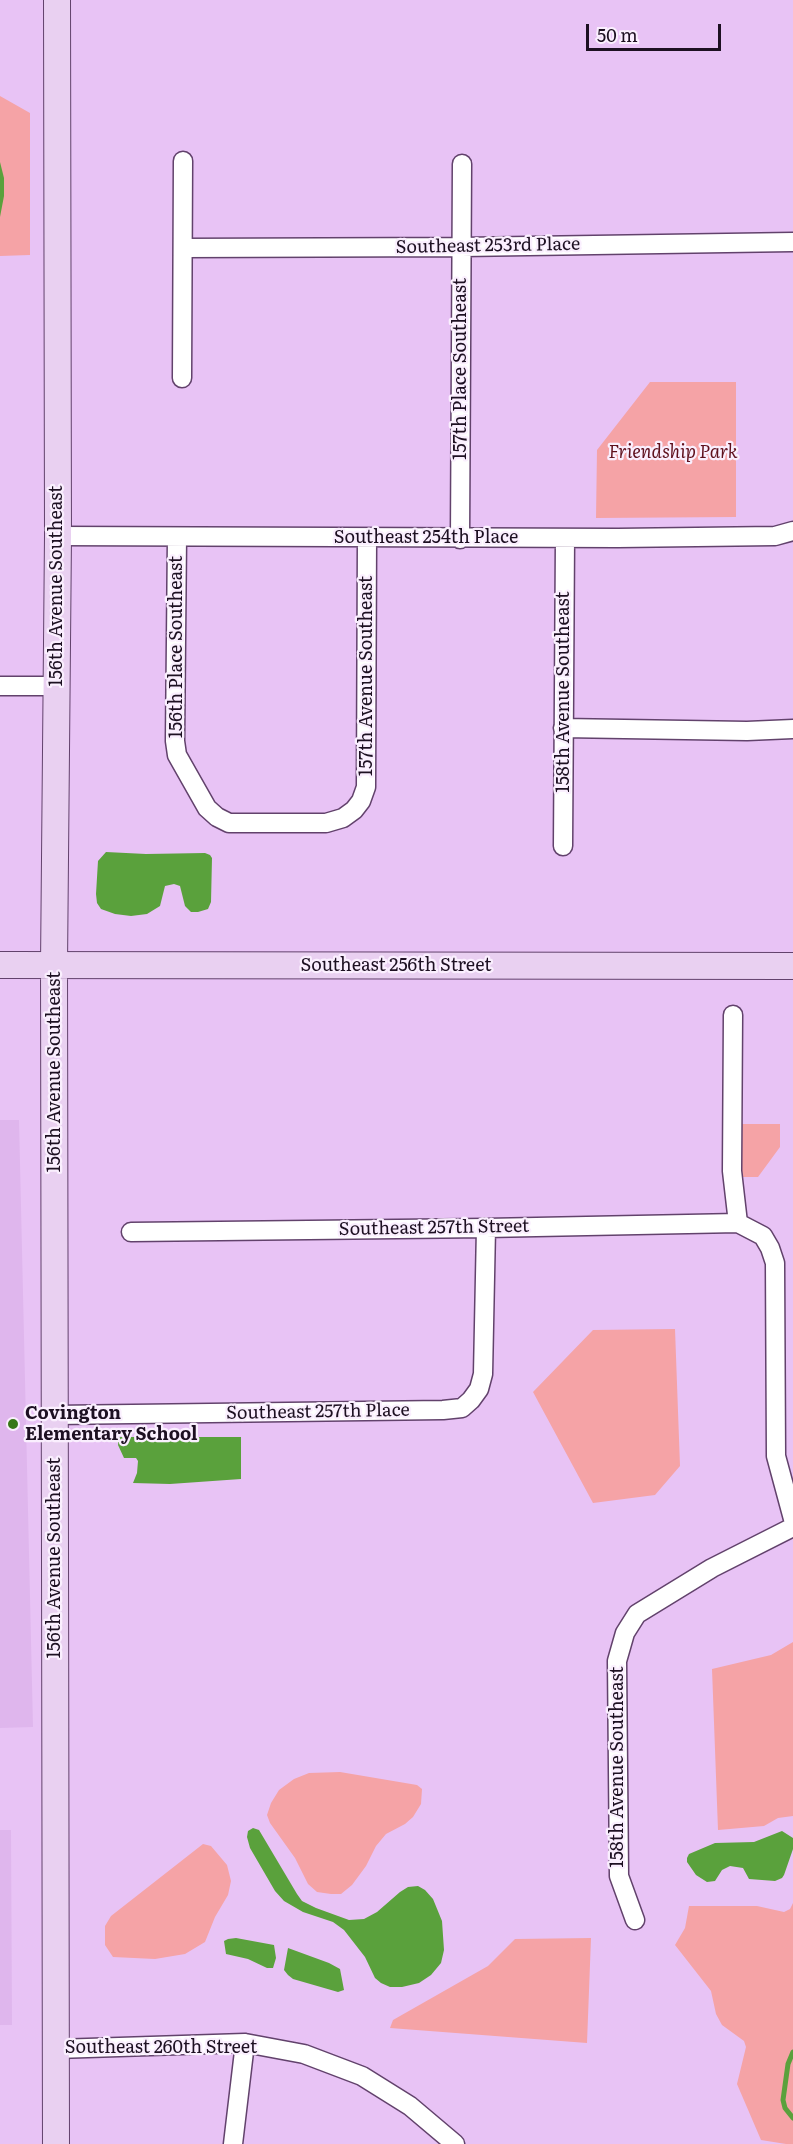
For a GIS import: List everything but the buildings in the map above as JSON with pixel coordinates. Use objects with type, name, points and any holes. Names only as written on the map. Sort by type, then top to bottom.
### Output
[{"type":"street","name":"156th Avenue Southeast","points":[[56,2144],[54,965],[58,536],[57,0]]},
{"type":"street","points":[[182,378],[183,161]]},
{"type":"street","name":"157th Place Southeast","points":[[460,539],[462,164]]},
{"type":"street","name":"Southeast 253rd Place","points":[[183,248],[793,242]]},
{"type":"street","name":"Southeast 254th Place","points":[[58,536],[460,539],[775,536],[793,531]]},
{"type":"street","name":"156th Place Southeast","points":[[177,537],[176,748],[182,765],[207,808],[217,817],[229,823],[326,823],[343,818],[354,810]]},
{"type":"street","name":"157th Avenue Southeast","points":[[354,810],[361,801],[366,787],[368,538]]},
{"type":"street","name":"158th Avenue Southeast","points":[[563,846],[565,538]]},
{"type":"street","points":[[0,686],[57,686]]},
{"type":"street","points":[[563,728],[747,731],[793,729]]},
{"type":"street","name":"Southeast 256th Street","points":[[0,965],[793,966]]},
{"type":"street","points":[[733,1015],[732,1171],[738,1223],[763,1236],[775,1263],[776,1456],[793,1519]]},
{"type":"street","name":"Southeast 257th Street","points":[[130,1232],[738,1223]]},
{"type":"street","name":"Southeast 257th Place","points":[[55,1415],[462,1408],[471,1401],[479,1389],[483,1374],[486,1228]]},
{"type":"street","name":"158th Avenue Southeast","points":[[635,1920],[619,1876],[617,1661],[625,1633],[636,1614],[712,1568],[793,1527]]},
{"type":"street","points":[[233,2144],[245,2043]]},
{"type":"street","name":"Southeast 260th Street","points":[[56,2049],[245,2043],[304,2054],[362,2076],[410,2106],[455,2144]]},
{"type":"shaded area","points":[[0,162],[4,178],[4,196],[0,217]]},
{"type":"shaded area","points":[[106,852],[205,853],[210,855],[212,858],[211,902],[208,909],[191,912],[185,906],[180,886],[174,884],[165,886],[160,906],[147,914],[131,916],[101,909],[97,903],[96,894],[98,861]]},
{"type":"shaded area","name":"Covington Elementary School","points":[[0,1120],[19,1120],[33,1727],[0,1728]]},
{"type":"shaded area","points":[[119,1437],[241,1437],[241,1479],[170,1484],[133,1483],[138,1461],[136,1458],[124,1458],[118,1445]]},
{"type":"shaded area","points":[[253,1828],[259,1830],[302,1901],[349,1920],[364,1919],[377,1912],[408,1887],[418,1886],[425,1890],[433,1899],[442,1921],[444,1950],[441,1963],[431,1975],[419,1983],[390,1987],[381,1983],[375,1978],[365,1957],[344,1930],[333,1922],[303,1912],[284,1901],[275,1891],[250,1848],[247,1837],[248,1831]]},
{"type":"shaded area","points":[[0,1830],[11,1830],[12,2025],[0,2025]]},
{"type":"shaded area","points":[[782,1831],[793,1838],[793,1849],[784,1875],[775,1881],[749,1879],[743,1868],[730,1866],[722,1870],[715,1881],[707,1882],[696,1875],[687,1862],[689,1854],[715,1843],[754,1842]]},
{"type":"shaded area","points":[[236,1938],[274,1945],[276,1958],[273,1968],[226,1954],[224,1941]]},
{"type":"shaded area","points":[[288,1948],[340,1969],[344,1990],[338,1992],[293,1979],[284,1970]]},
{"type":"green space","points":[[0,96],[30,113],[30,255],[0,256]]},
{"type":"green space","name":"Friendship Park","points":[[650,382],[736,382],[736,517],[596,518],[597,450]]},
{"type":"green space","points":[[740,1124],[780,1124],[780,1147],[758,1177],[740,1177]]},
{"type":"green space","points":[[675,1329],[680,1466],[655,1495],[593,1503],[533,1392],[593,1330]]},
{"type":"green space","points":[[793,1642],[793,1816],[778,1818],[764,1826],[718,1830],[712,1669],[771,1655]]},
{"type":"green space","points":[[340,1772],[417,1785],[422,1789],[421,1804],[413,1817],[405,1824],[386,1834],[352,1885],[341,1894],[331,1894],[317,1892],[308,1884],[295,1858],[270,1823],[267,1815],[279,1790],[294,1779],[309,1773]]},
{"type":"green space","points":[[203,1844],[211,1846],[227,1865],[231,1881],[228,1895],[215,1917],[205,1942],[185,1954],[155,1959],[113,1957],[105,1945],[105,1926],[111,1916]]},
{"type":"green space","points":[[793,1903],[793,2144],[786,2144],[761,2140],[737,2084],[746,2047],[744,2041],[722,2025],[716,2014],[711,1991],[675,1945],[685,1928],[689,1906],[757,1906],[784,1912],[790,1909]]},
{"type":"green space","points":[[591,1938],[587,2043],[390,2028],[393,2020],[488,1966],[515,1939]]},
{"type":"waterway","points":[[793,2052],[788,2064],[783,2100],[785,2108],[793,2118]]},
{"type":"place","name":"Covington Elementary School","points":[[13,1424]]}]
